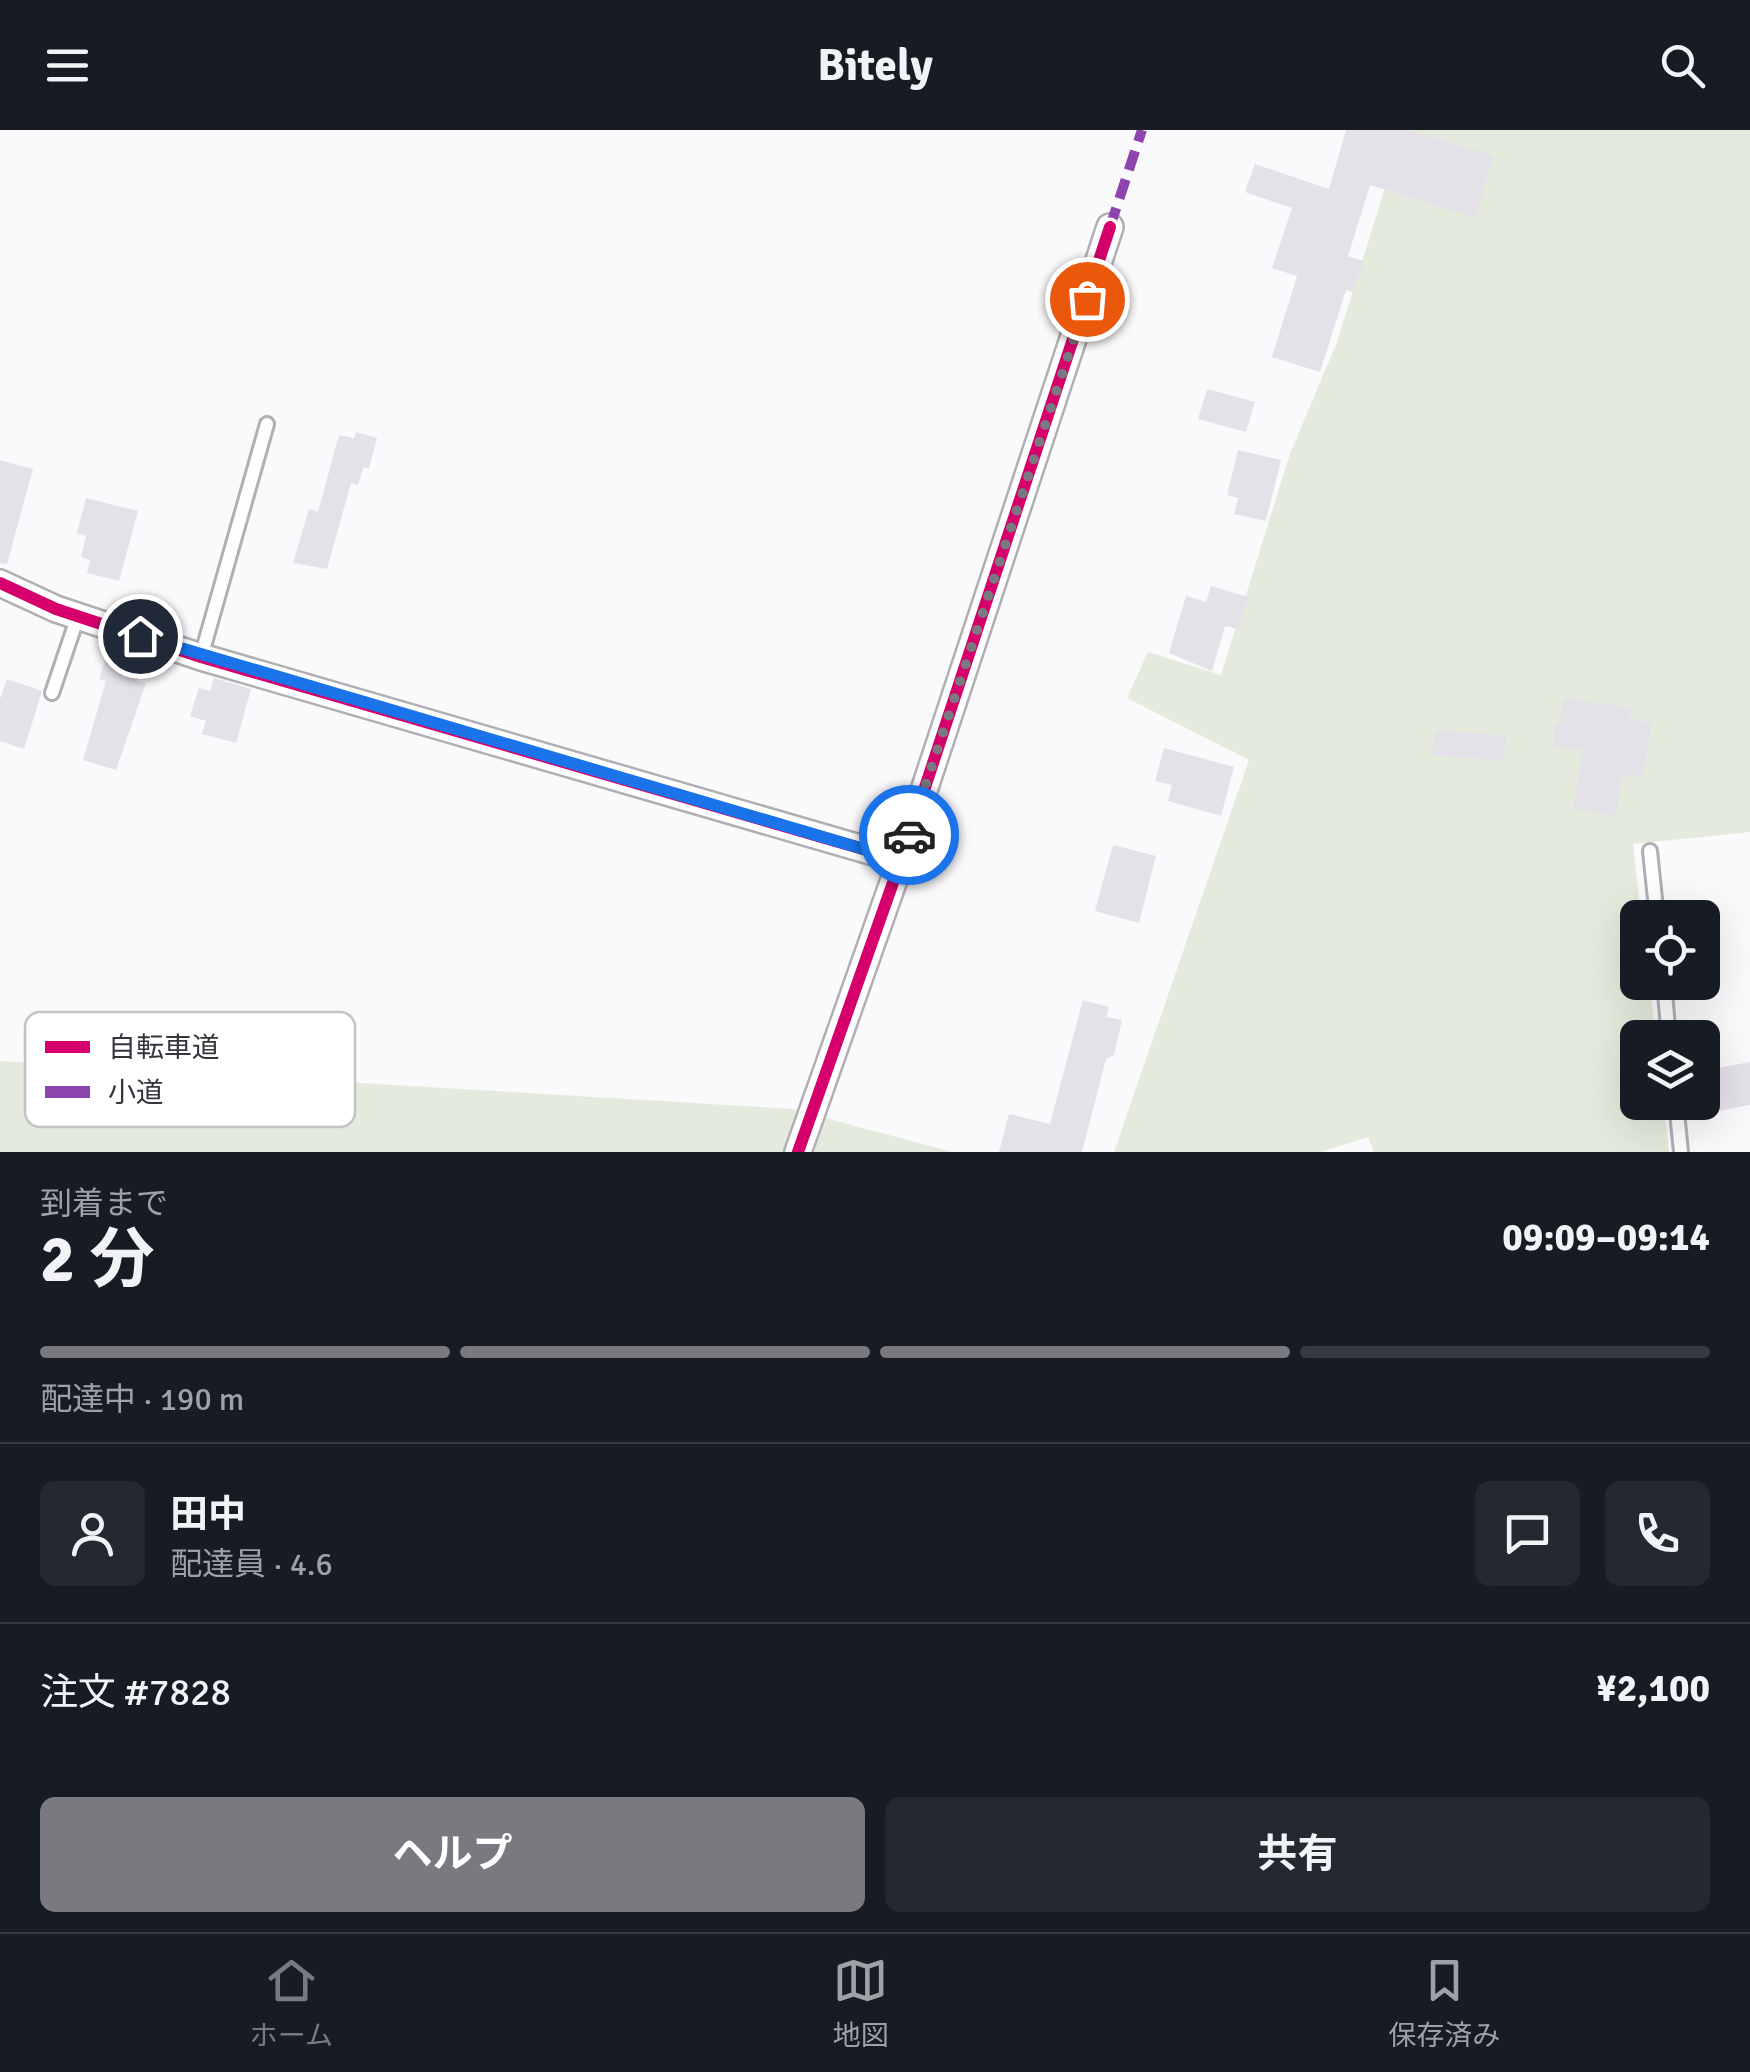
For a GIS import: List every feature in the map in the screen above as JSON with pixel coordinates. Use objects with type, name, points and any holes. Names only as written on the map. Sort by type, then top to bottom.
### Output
[{"type":"street","points":[[798,1152],[901,860],[1110,227]]},
{"type":"street","points":[[0,583],[78,616],[201,657],[901,860]]},
{"type":"lane","points":[[201,657],[267,424]]},
{"type":"lane","points":[[52,692],[78,616]]},
{"type":"lane","points":[[1650,851],[1655,900]]},
{"type":"lane","points":[[1678,1120],[1681,1152]]},
{"type":"green space","points":[[1403,130],[1750,130],[1750,832],[1633,844],[1639,900],[1620,900],[1620,1000],[1651,1000],[1654,1020],[1620,1020],[1620,1120],[1665,1120],[1669,1152],[1374,1152],[1368,1137],[1321,1152],[1114,1152],[1249,760],[1127,698],[1148,652],[1221,675],[1290,454],[1337,342]]},
{"type":"green space","points":[[0,1061],[25,1063],[25,1127],[355,1127],[355,1083],[792,1109],[952,1152],[0,1152]]},
{"type":"building","points":[[1346,130],[1409,130],[1494,156],[1475,218],[1370,185],[1348,256],[1364,261],[1353,292],[1346,290],[1320,372],[1272,357],[1297,276],[1272,268],[1292,208],[1245,192],[1255,164],[1329,189]]},
{"type":"building","points":[[1207,389],[1255,402],[1246,432],[1198,419]]},
{"type":"building","points":[[356,432],[377,438],[369,468],[363,468],[358,485],[351,483],[327,569],[293,563],[309,509],[318,512],[339,435],[354,438]]},
{"type":"building","points":[[1238,450],[1281,460],[1266,521],[1234,514],[1238,498],[1227,495]]},
{"type":"building","points":[[0,460],[33,469],[7,564],[0,563]]},
{"type":"building","points":[[86,498],[138,511],[119,581],[87,573],[90,560],[81,557],[86,536],[77,533]]},
{"type":"building","points":[[1211,586],[1248,597],[1238,629],[1225,626],[1212,671],[1169,653],[1186,596],[1206,602]]},
{"type":"building","points":[[107,655],[142,664],[137,681],[146,683],[116,770],[83,760],[106,681],[99,679]]},
{"type":"building","points":[[214,678],[251,689],[236,743],[202,734],[206,721],[190,716],[199,688],[210,691]]},
{"type":"building","points":[[7,679],[42,691],[24,749],[0,741],[0,699]]},
{"type":"building","points":[[1564,698],[1632,708],[1630,719],[1652,723],[1643,777],[1622,774],[1616,816],[1573,809],[1582,750],[1553,748],[1554,724],[1559,724]]},
{"type":"building","points":[[1435,730],[1506,736],[1504,761],[1432,755]]},
{"type":"building","points":[[1164,748],[1234,767],[1221,816],[1168,801],[1172,785],[1155,781]]},
{"type":"building","points":[[1113,845],[1156,856],[1139,923],[1095,911]]},
{"type":"building","points":[[1083,1000],[1109,1007],[1106,1017],[1122,1020],[1114,1055],[1106,1059],[1082,1152],[999,1152],[1009,1114],[1050,1124]]},
{"type":"building","points":[[1750,1062],[1750,1105],[1720,1111],[1720,1068]]},
{"type":"marked path","points":[[1110,227],[1142,130]]},
{"type":"cycle path","points":[[798,1152],[901,860],[1110,227]]},
{"type":"cycle path","points":[[0,583],[56,609],[201,657],[901,860]]},
{"type":"way so far","points":[[909,835],[1087,299]]},
{"type":"route","points":[[140,636],[901,860],[909,835]]}]
